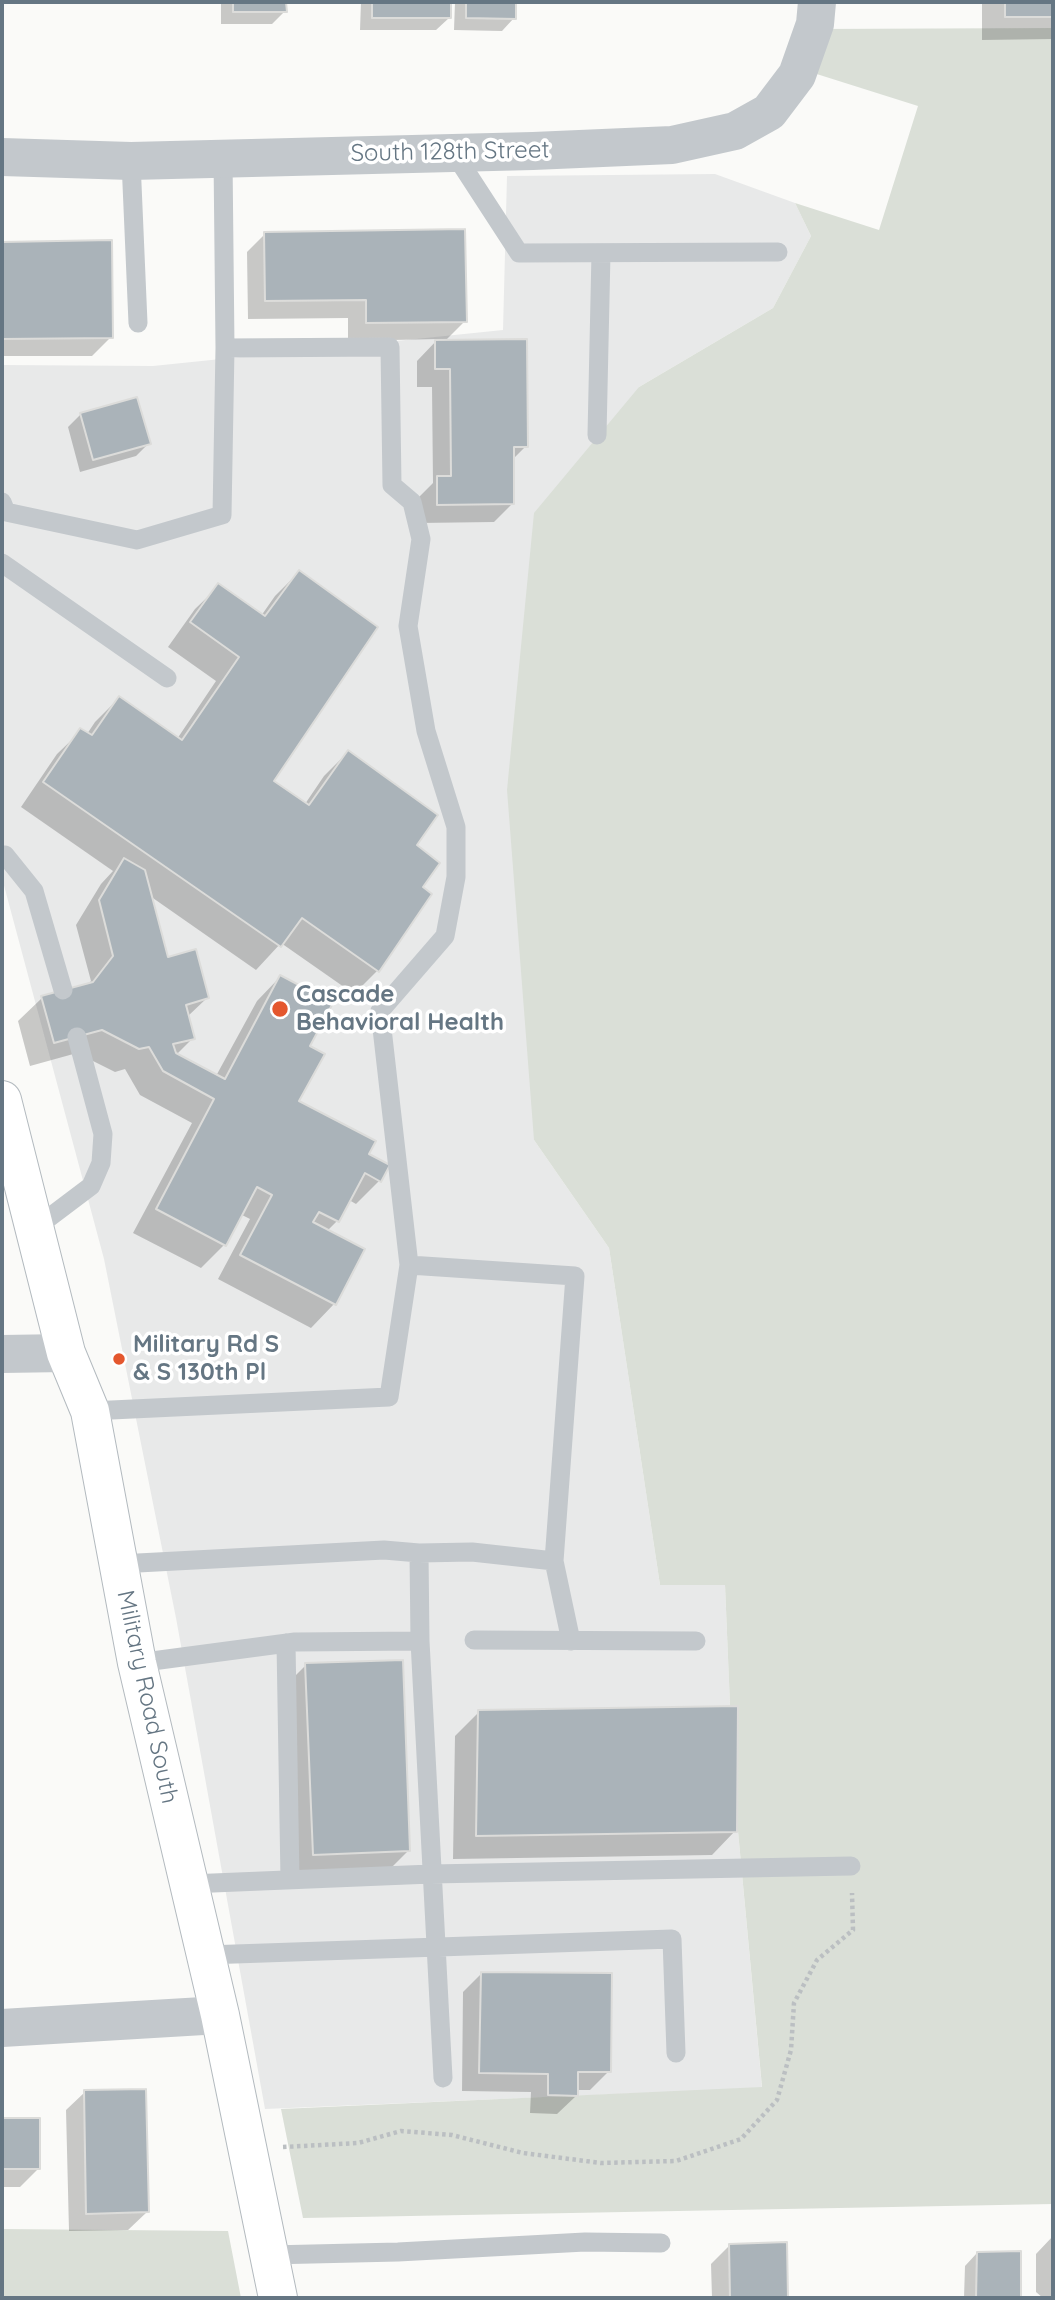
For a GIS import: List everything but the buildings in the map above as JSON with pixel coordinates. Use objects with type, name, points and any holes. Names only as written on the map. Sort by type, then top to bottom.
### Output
[{"type":"street","name":"South 128th Street","points":[[2,157],[131,161],[672,145],[735,131],[769,112],[797,75],[814,24],[817,2]]},
{"type":"street","name":"Military Road South","points":[[2,1100],[66,1353],[90,1410],[137,1662],[220,2015],[278,2298]]},
{"type":"street","points":[[2,1354],[66,1353]]},
{"type":"street","points":[[2,2028],[220,2015]]},
{"type":"lane","points":[[454,153],[519,253],[778,252]]},
{"type":"lane","points":[[3,509],[137,540],[222,515],[225,348],[223,157]]},
{"type":"lane","points":[[131,161],[138,323]]},
{"type":"lane","points":[[597,435],[601,253]]},
{"type":"lane","points":[[90,1410],[389,1397],[409,1265],[380,1012],[445,936],[456,877],[456,827],[426,731],[408,626],[421,539],[412,502],[392,485],[390,347],[225,348]]},
{"type":"lane","points":[[2,563],[167,678]]},
{"type":"lane","points":[[2,855],[5,855],[34,891],[63,990]]},
{"type":"lane","points":[[34,1229],[91,1186],[102,1163],[103,1135],[77,1037]]},
{"type":"lane","points":[[409,1265],[575,1276],[554,1561],[571,1641]]},
{"type":"lane","points":[[119,1564],[384,1550],[419,1553],[472,1552],[554,1561]]},
{"type":"lane","points":[[419,1553],[420,1641],[443,2078]]},
{"type":"lane","points":[[474,1640],[696,1641]]},
{"type":"lane","points":[[137,1662],[286,1643],[420,1641]]},
{"type":"lane","points":[[286,1643],[290,1880]]},
{"type":"lane","points":[[189,1884],[431,1874],[851,1866]]},
{"type":"lane","points":[[206,1955],[672,1939],[676,2053]]},
{"type":"lane","points":[[270,2255],[398,2252],[585,2242],[661,2243]]},
{"type":"path","points":[[247,2148],[358,2143],[401,2131],[452,2135],[523,2153],[614,2163],[677,2161],[741,2139],[777,2100],[791,2050],[794,2003],[817,1960],[853,1930],[851,1866]]},
{"type":"shaded area","points":[[1053,28],[1053,2204],[303,2218],[281,2109],[762,2087],[733,1778],[725,1585],[660,1585],[609,1248],[534,1140],[507,790],[534,513],[639,387],[773,308],[811,236],[795,203],[879,230],[918,106],[804,70],[816,29]]},
{"type":"shaded area","name":"Cascade Behavioral Health","points":[[715,174],[795,203],[811,236],[773,308],[639,387],[534,1140],[609,1248],[660,1585],[725,1585],[733,1778],[762,2088],[265,2109],[176,1618],[104,1259],[2,878],[2,365],[153,366],[503,330],[507,176]]},
{"type":"shaded area","points":[[2,2229],[228,2231],[241,2298],[2,2298]]},
{"type":"place","name":"Cascade Behavioral Health","points":[[280,1009]]},
{"type":"place","name":"Military Rd S & S 130th Pl","points":[[119,1359]]}]
